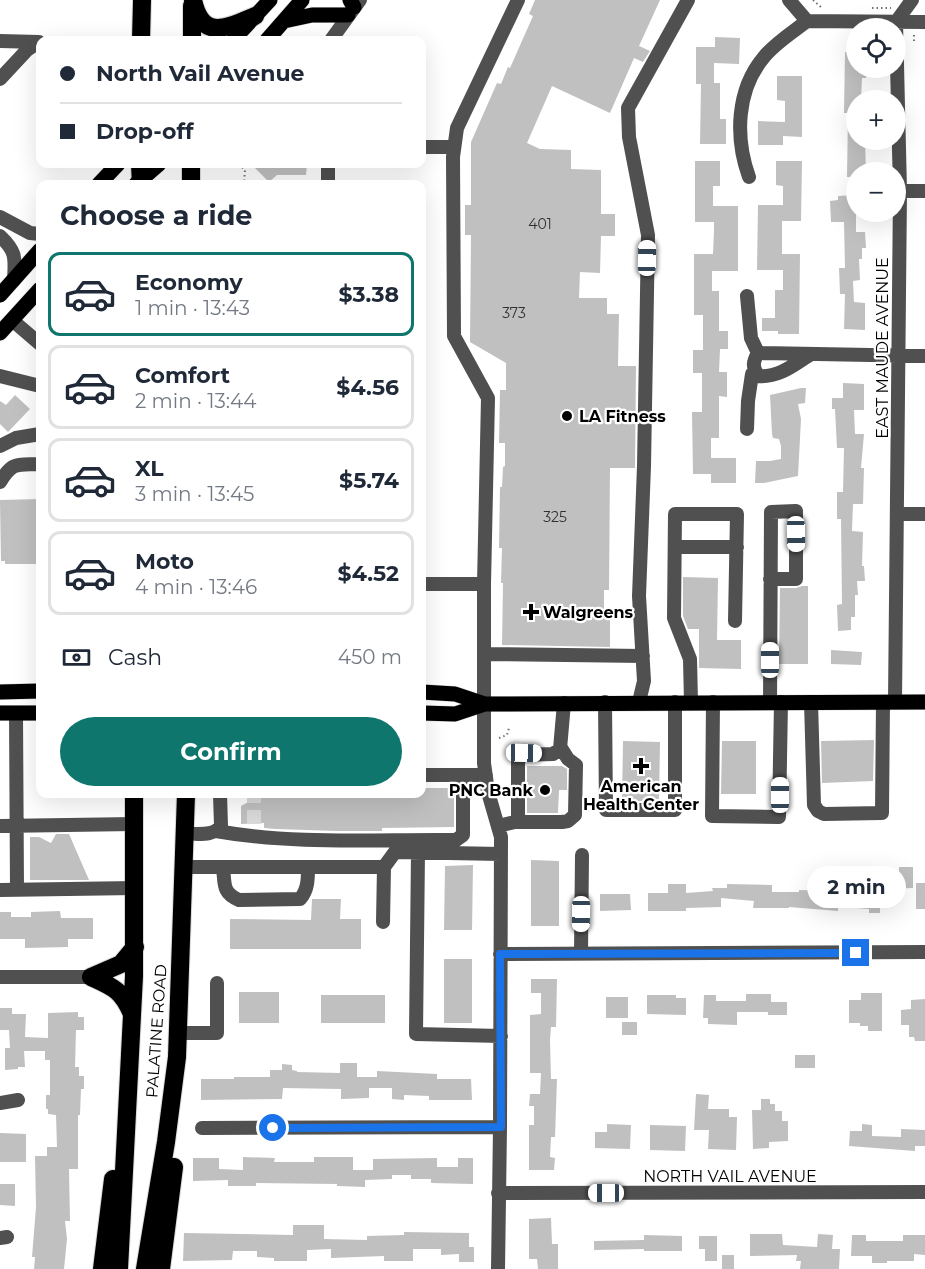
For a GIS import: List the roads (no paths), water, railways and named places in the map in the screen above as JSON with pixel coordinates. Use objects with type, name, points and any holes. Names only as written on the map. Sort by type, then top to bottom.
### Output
[{"type":"highway","points":[[141,36],[142,0]]},
{"type":"highway","points":[[193,0],[196,14],[203,23],[216,29],[227,28],[255,16]]},
{"type":"highway","points":[[192,36],[193,0]]},
{"type":"highway","name":"PALATINE ROAD","points":[[119,1269],[135,947],[134,798]]},
{"type":"highway","name":"PALATINE ROAD","points":[[145,1269],[177,1058],[186,798]]},
{"type":"highway","points":[[91,976],[121,964],[135,947]]},
{"type":"highway","points":[[91,976],[126,999],[132,1015]]},
{"type":"highway","points":[[161,1269],[177,1138],[177,1058]]},
{"type":"highway","points":[[102,1269],[129,1061]]},
{"type":"main road","points":[[237,36],[270,0]]},
{"type":"main road","points":[[271,36],[302,0]]},
{"type":"main road","points":[[284,21],[353,6]]},
{"type":"main road","points":[[103,180],[114,168]]},
{"type":"main road","points":[[140,178],[154,168]]},
{"type":"main road","points":[[0,295],[36,255]]},
{"type":"main road","points":[[0,333],[36,293]]},
{"type":"main road","points":[[0,692],[36,691]]},
{"type":"main road","points":[[426,692],[455,694],[485,704]]},
{"type":"main road","points":[[426,713],[455,714],[485,704],[925,702]]},
{"type":"main road","points":[[0,713],[36,713]]},
{"type":"street","points":[[498,1269],[501,1127],[501,837],[488,792],[486,775],[484,584],[488,398],[454,336],[454,147],[457,128],[518,0]]},
{"type":"street","points":[[639,702],[644,681],[639,596],[648,235],[629,137],[628,108],[688,0]]},
{"type":"street","points":[[789,0],[807,21]]},
{"type":"street","points":[[899,18],[909,4]]},
{"type":"street","points":[[333,36],[353,6]]},
{"type":"street","points":[[749,177],[741,148],[740,124],[743,97],[751,75],[765,55],[807,21],[846,21]]},
{"type":"street","points":[[906,22],[925,22]]},
{"type":"street","points":[[0,41],[36,42]]},
{"type":"street","points":[[0,79],[27,50],[36,44]]},
{"type":"street","name":"EAST MAUDE AVENUE","points":[[897,78],[899,162]]},
{"type":"street","points":[[426,147],[454,147]]},
{"type":"street","points":[[906,190],[925,190]]},
{"type":"street","points":[[0,217],[30,233],[36,234]]},
{"type":"street","name":"EAST MAUDE AVENUE","points":[[812,702],[815,808],[824,814],[882,813],[883,758],[889,702],[898,514],[899,222]]},
{"type":"street","points":[[2,239],[14,254],[14,280]]},
{"type":"street","points":[[747,296],[750,331],[758,353],[753,362],[758,376],[767,377],[781,373],[811,354]]},
{"type":"street","points":[[12,320],[36,341]]},
{"type":"street","points":[[758,353],[925,356]]},
{"type":"street","points":[[747,429],[752,374],[756,372]]},
{"type":"street","points":[[0,376],[36,385]]},
{"type":"street","points":[[0,446],[16,438],[36,435]]},
{"type":"street","points":[[0,482],[14,465],[36,464]]},
{"type":"street","points":[[713,702],[712,816],[779,817],[770,579],[771,512],[796,511],[796,579],[770,579]]},
{"type":"street","points":[[605,702],[606,810],[675,810],[683,702],[690,659],[675,618],[675,514],[737,514],[735,621]]},
{"type":"street","points":[[898,514],[925,514]]},
{"type":"street","points":[[675,547],[737,546]]},
{"type":"street","points":[[426,585],[484,584]]},
{"type":"street","points":[[484,654],[643,656]]},
{"type":"street","points":[[498,826],[515,822],[562,822],[568,821],[575,815],[576,765],[568,759],[561,748],[564,703]]},
{"type":"street","points":[[16,713],[17,889]]},
{"type":"street","points":[[515,822],[518,818],[519,758],[524,753],[553,754],[561,748]]},
{"type":"street","points":[[426,775],[486,775]]},
{"type":"street","points":[[185,834],[254,831],[293,839],[456,840],[463,835],[463,775]]},
{"type":"street","points":[[216,831],[221,826],[220,798]]},
{"type":"street","points":[[0,826],[134,824]]},
{"type":"street","points":[[383,922],[384,867],[395,852],[501,854]]},
{"type":"street","points":[[418,852],[416,1034],[501,1042]]},
{"type":"street","points":[[581,954],[582,855]]},
{"type":"street","points":[[184,867],[384,867]]},
{"type":"street","points":[[224,867],[225,888],[230,896],[239,900],[300,899],[307,887],[308,867]]},
{"type":"street","points":[[0,890],[135,888]]},
{"type":"street","points":[[500,954],[925,952]]},
{"type":"street","points":[[0,976],[91,976]]},
{"type":"street","points":[[178,1033],[217,1033],[218,982]]},
{"type":"street","points":[[0,1102],[18,1100]]},
{"type":"street","points":[[202,1128],[501,1127]]},
{"type":"street","name":"NORTH VAIL AVENUE","points":[[498,1193],[925,1192]]},
{"type":"tunnel","points":[[254,798],[254,824]]},
{"type":"place","name":"LA Fitness","points":[[567,416]]},
{"type":"place","name":"Walgreens","points":[[531,612]]},
{"type":"place","name":"American Health Center","points":[[641,766]]},
{"type":"place","name":"PNC Bank","points":[[545,790]]}]
